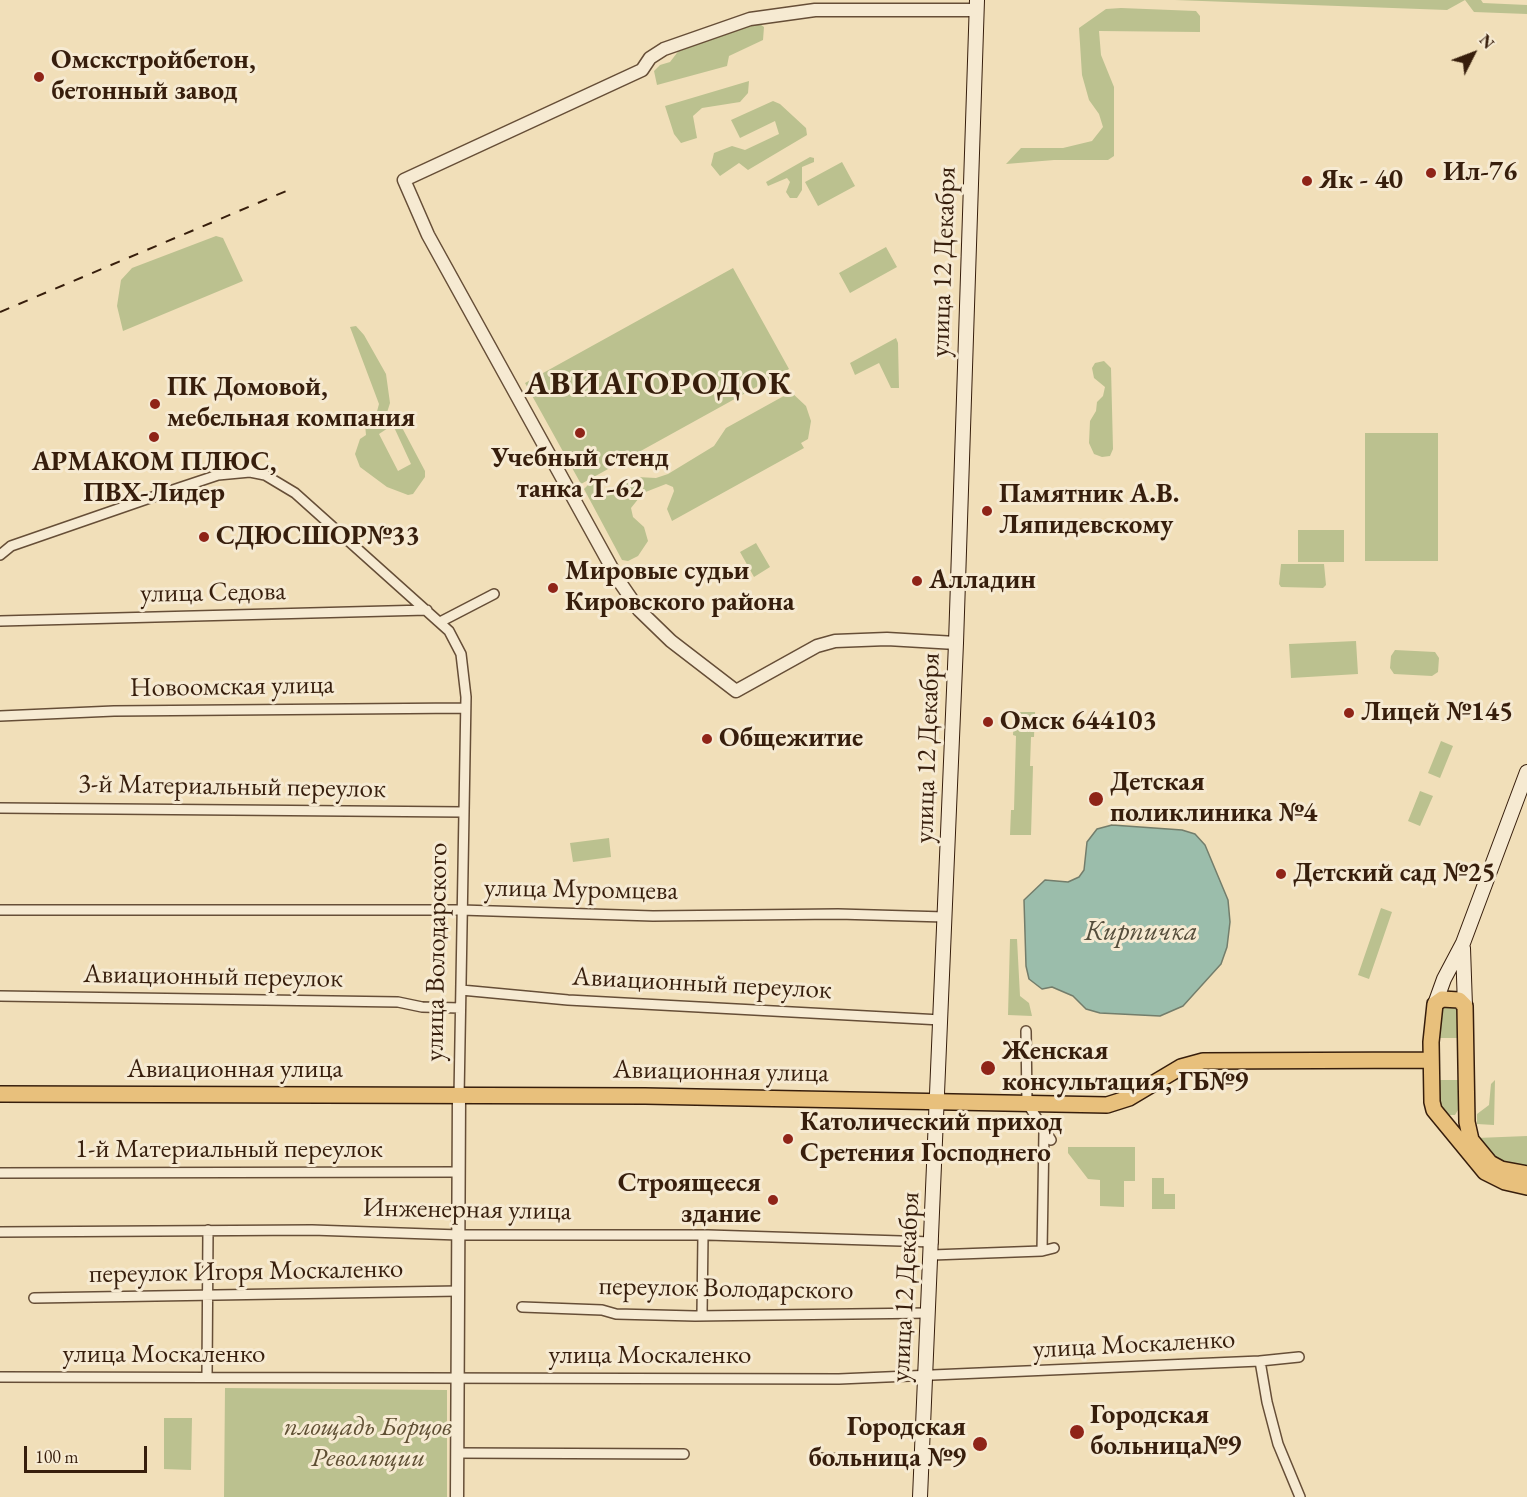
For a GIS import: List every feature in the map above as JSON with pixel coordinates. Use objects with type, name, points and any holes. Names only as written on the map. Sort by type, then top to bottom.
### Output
[{"type":"main road","name":"улица 12 Декабря","points":[[920,1497],[956,643],[977,5]]},
{"type":"main road","points":[[1527,772],[1463,943],[1444,979],[1435,1004],[1431,1060],[1432,1102],[1438,1117],[1485,1172],[1505,1182],[1527,1187]]},
{"type":"main road","points":[[1463,943],[1468,1132],[1482,1155],[1501,1169],[1527,1174]]},
{"type":"main road","points":[[1435,1004],[1450,998],[1465,1006]]},
{"type":"main road","name":"Авиационная улица","points":[[0,1094],[645,1096],[1118,1103],[1174,1070],[1203,1061],[1431,1060]]},
{"type":"main road","points":[[1438,1117],[1446,1121],[1455,1120],[1462,1116],[1467,1108]]},
{"type":"street","points":[[956,643],[887,639],[835,641],[817,646],[736,691],[654,626],[619,581],[428,235],[404,180],[642,70],[650,58],[664,49],[750,20],[815,10],[977,5]]},
{"type":"street","name":"улица Володарского","points":[[0,555],[11,546],[218,476],[250,472],[285,485],[428,610],[453,636],[461,654],[465,708],[456,1497]]},
{"type":"street","points":[[440,622],[494,594]]},
{"type":"street","name":"улица Седова","points":[[0,621],[428,610]]},
{"type":"street","name":"Новоомская улица","points":[[0,716],[114,711],[465,708]]},
{"type":"street","name":"3-й Материальный переулок","points":[[0,808],[463,812]]},
{"type":"street","name":"улица Муромцева","points":[[0,910],[461,910],[653,916],[838,914],[945,917]]},
{"type":"street","name":"Авиационный переулок","points":[[461,990],[568,1000],[941,1020]]},
{"type":"street","name":"Авиационный переулок","points":[[0,996],[398,1002],[422,1007],[460,1008]]},
{"type":"street","points":[[1026,1031],[1027,1103],[1051,1140]]},
{"type":"street","points":[[1042,1251],[1044,1132]]},
{"type":"street","name":"1-й Материальный переулок","points":[[0,1173],[459,1172]]},
{"type":"street","points":[[207,1377],[208,1230]]},
{"type":"street","name":"Инженерная улица","points":[[0,1232],[312,1230],[459,1235],[703,1234],[932,1248],[1042,1251],[1054,1248]]},
{"type":"street","points":[[702,1314],[703,1234]]},
{"type":"street","name":"переулок Игоря Москаленко","points":[[33,1298],[459,1292]]},
{"type":"street","name":"переулок Володарского","points":[[522,1307],[602,1310],[616,1314],[929,1313]]},
{"type":"street","name":"улица Москаленко","points":[[0,1377],[839,1379],[1260,1362],[1299,1357]]},
{"type":"street","points":[[1260,1362],[1278,1444],[1300,1497]]},
{"type":"street","points":[[457,1453],[684,1454]]},
{"type":"street","points":[[819,1458],[922,1462]]},
{"type":"green space","points":[[1175,0],[1465,0],[1447,10]]},
{"type":"green space","points":[[1465,0],[1527,5],[1527,14],[1474,12]]},
{"type":"green space","points":[[1106,9],[1196,11],[1200,16],[1200,32],[1099,31],[1101,55],[1114,87],[1114,156],[1108,160],[1054,160],[1006,164],[1021,148],[1063,148],[1092,141],[1103,127],[1099,114],[1089,100],[1082,75],[1079,28]]},
{"type":"green space","points":[[757,22],[764,27],[763,40],[729,56],[727,66],[657,85],[654,71],[660,65],[670,62],[680,49]]},
{"type":"green space","points":[[749,81],[748,93],[740,102],[702,108],[693,116],[697,138],[681,143],[674,134],[665,106]]},
{"type":"green space","points":[[773,101],[780,104],[806,128],[807,135],[748,170],[739,163],[720,176],[711,165],[714,153],[732,146],[745,150],[779,134],[775,121],[740,138],[731,120]]},
{"type":"green space","points":[[810,157],[814,158],[814,162],[802,167],[802,190],[797,198],[790,198],[786,192],[790,182],[787,178],[768,186],[766,182]]},
{"type":"green space","points":[[842,162],[855,186],[818,206],[805,182]]},
{"type":"green space","points":[[216,236],[223,238],[243,281],[123,331],[117,306],[121,280],[132,268]]},
{"type":"green space","points":[[886,247],[897,267],[850,293],[839,273]]},
{"type":"green space","points":[[733,268],[789,369],[581,484],[525,383]]},
{"type":"green space","points":[[356,326],[364,335],[386,374],[390,403],[385,419],[388,428],[379,434],[398,471],[411,464],[393,425],[392,419],[397,418],[425,471],[425,477],[413,494],[408,495],[387,487],[360,467],[355,454],[360,439],[366,435],[365,424],[375,419],[379,404],[350,327]]},
{"type":"green space","points":[[896,338],[899,388],[891,388],[879,363],[855,375],[850,363]]},
{"type":"green space","points":[[1104,361],[1111,368],[1113,449],[1110,456],[1102,457],[1094,454],[1089,443],[1090,421],[1096,411],[1097,402],[1103,396],[1105,387],[1094,378],[1092,368],[1095,363]]},
{"type":"green space","points":[[791,392],[806,406],[811,421],[808,439],[801,443],[804,448],[672,521],[667,509],[674,491],[673,487],[666,484],[643,493],[631,508],[633,517],[644,527],[648,541],[638,556],[628,561],[622,560],[584,489],[588,485],[593,482],[601,496],[637,477],[656,478],[668,474],[714,446],[726,428]]},
{"type":"green space","points":[[1365,433],[1438,433],[1438,561],[1365,561]]},
{"type":"green space","points":[[1298,530],[1344,530],[1344,562],[1298,562]]},
{"type":"green space","points":[[756,543],[770,567],[754,577],[740,552]]},
{"type":"green space","points":[[1281,564],[1324,564],[1326,585],[1323,588],[1281,587],[1279,584]]},
{"type":"green space","points":[[1356,641],[1358,674],[1291,678],[1289,644]]},
{"type":"green space","points":[[1395,650],[1435,652],[1439,658],[1438,672],[1432,676],[1394,674],[1390,668],[1391,656]]},
{"type":"green space","points":[[1014,712],[1035,712],[1030,766],[1033,766],[1031,835],[1010,835],[1011,810],[1014,810],[1016,736],[1013,735]]},
{"type":"green space","points":[[1441,741],[1453,746],[1440,778],[1428,773]]},
{"type":"green space","points":[[1420,791],[1433,796],[1420,826],[1408,821]]},
{"type":"green space","points":[[609,838],[611,857],[573,862],[570,843]]},
{"type":"green space","points":[[1381,908],[1392,912],[1369,979],[1358,975]]},
{"type":"green space","points":[[1010,939],[1017,939],[1020,996],[1029,1003],[1032,1016],[1008,1015]]},
{"type":"green space","points":[[1453,1004],[1457,1008],[1458,1038],[1440,1038],[1440,1012],[1444,1007]]},
{"type":"green space","points":[[1439,1080],[1458,1080],[1458,1110],[1455,1115],[1444,1115],[1441,1109]]},
{"type":"green space","points":[[1495,1080],[1494,1125],[1477,1124],[1477,1114],[1489,1105],[1491,1084]]},
{"type":"green space","points":[[1527,1136],[1527,1168],[1500,1162],[1484,1152],[1477,1138]]},
{"type":"green space","points":[[1068,1147],[1135,1147],[1135,1181],[1124,1181],[1124,1207],[1100,1206],[1100,1180],[1088,1179],[1068,1153]]},
{"type":"green space","points":[[1152,1178],[1164,1178],[1164,1194],[1175,1194],[1175,1209],[1152,1209]]},
{"type":"green space","name":"площадь Борцов Революции","points":[[225,1388],[447,1390],[447,1497],[224,1497]]},
{"type":"green space","points":[[164,1418],[192,1418],[191,1470],[164,1469]]},
{"type":"water","name":"Кирпичка","points":[[1112,825],[1182,830],[1195,834],[1205,845],[1228,900],[1230,922],[1227,947],[1221,964],[1183,1006],[1160,1016],[1100,1013],[1086,1009],[1073,996],[1052,987],[1042,989],[1029,979],[1026,966],[1024,900],[1045,880],[1068,882],[1079,877],[1084,870],[1087,842],[1097,829]]},
{"type":"railway","points":[[0,312],[291,189]]},
{"type":"place","name":"Омскстройбетон, бетонный завод","points":[[39,77]]},
{"type":"place","name":"Ил-76","points":[[1431,173]]},
{"type":"place","name":"Як - 40","points":[[1307,181]]},
{"type":"place","name":"ПК Домовой, мебельная компания","points":[[155,404]]},
{"type":"place","name":"Учебный стенд танка Т-62","points":[[580,433]]},
{"type":"place","name":"АРМАКОМ ПЛЮС, ПВХ-Лидер","points":[[154,437]]},
{"type":"place","name":"Памятник А.В. Ляпидевскому","points":[[987,511]]},
{"type":"place","name":"СДЮСШОР№33","points":[[204,537]]},
{"type":"place","name":"Алладин","points":[[917,581]]},
{"type":"place","name":"Мировые судьи Кировского района","points":[[553,588]]},
{"type":"place","name":"Лицей №145","points":[[1349,713]]},
{"type":"place","name":"Омск 644103","points":[[988,722]]},
{"type":"place","name":"Общежитие","points":[[707,739]]},
{"type":"place","name":"Детская поликлиника №4","points":[[1096,799]]},
{"type":"place","name":"Детский сад №25","points":[[1281,874]]},
{"type":"place","name":"Женская консультация, ГБ№9","points":[[988,1068]]},
{"type":"place","name":"Католический приход Сретения Господнего","points":[[788,1139]]},
{"type":"place","name":"Строящееся здание","points":[[773,1200]]},
{"type":"place","name":"Городская больница№9","points":[[1077,1432]]},
{"type":"place","name":"Городская больница №9","points":[[980,1444]]},
{"type":"district","name":"АВИАГОРОДОК","points":[[659,385]]}]
